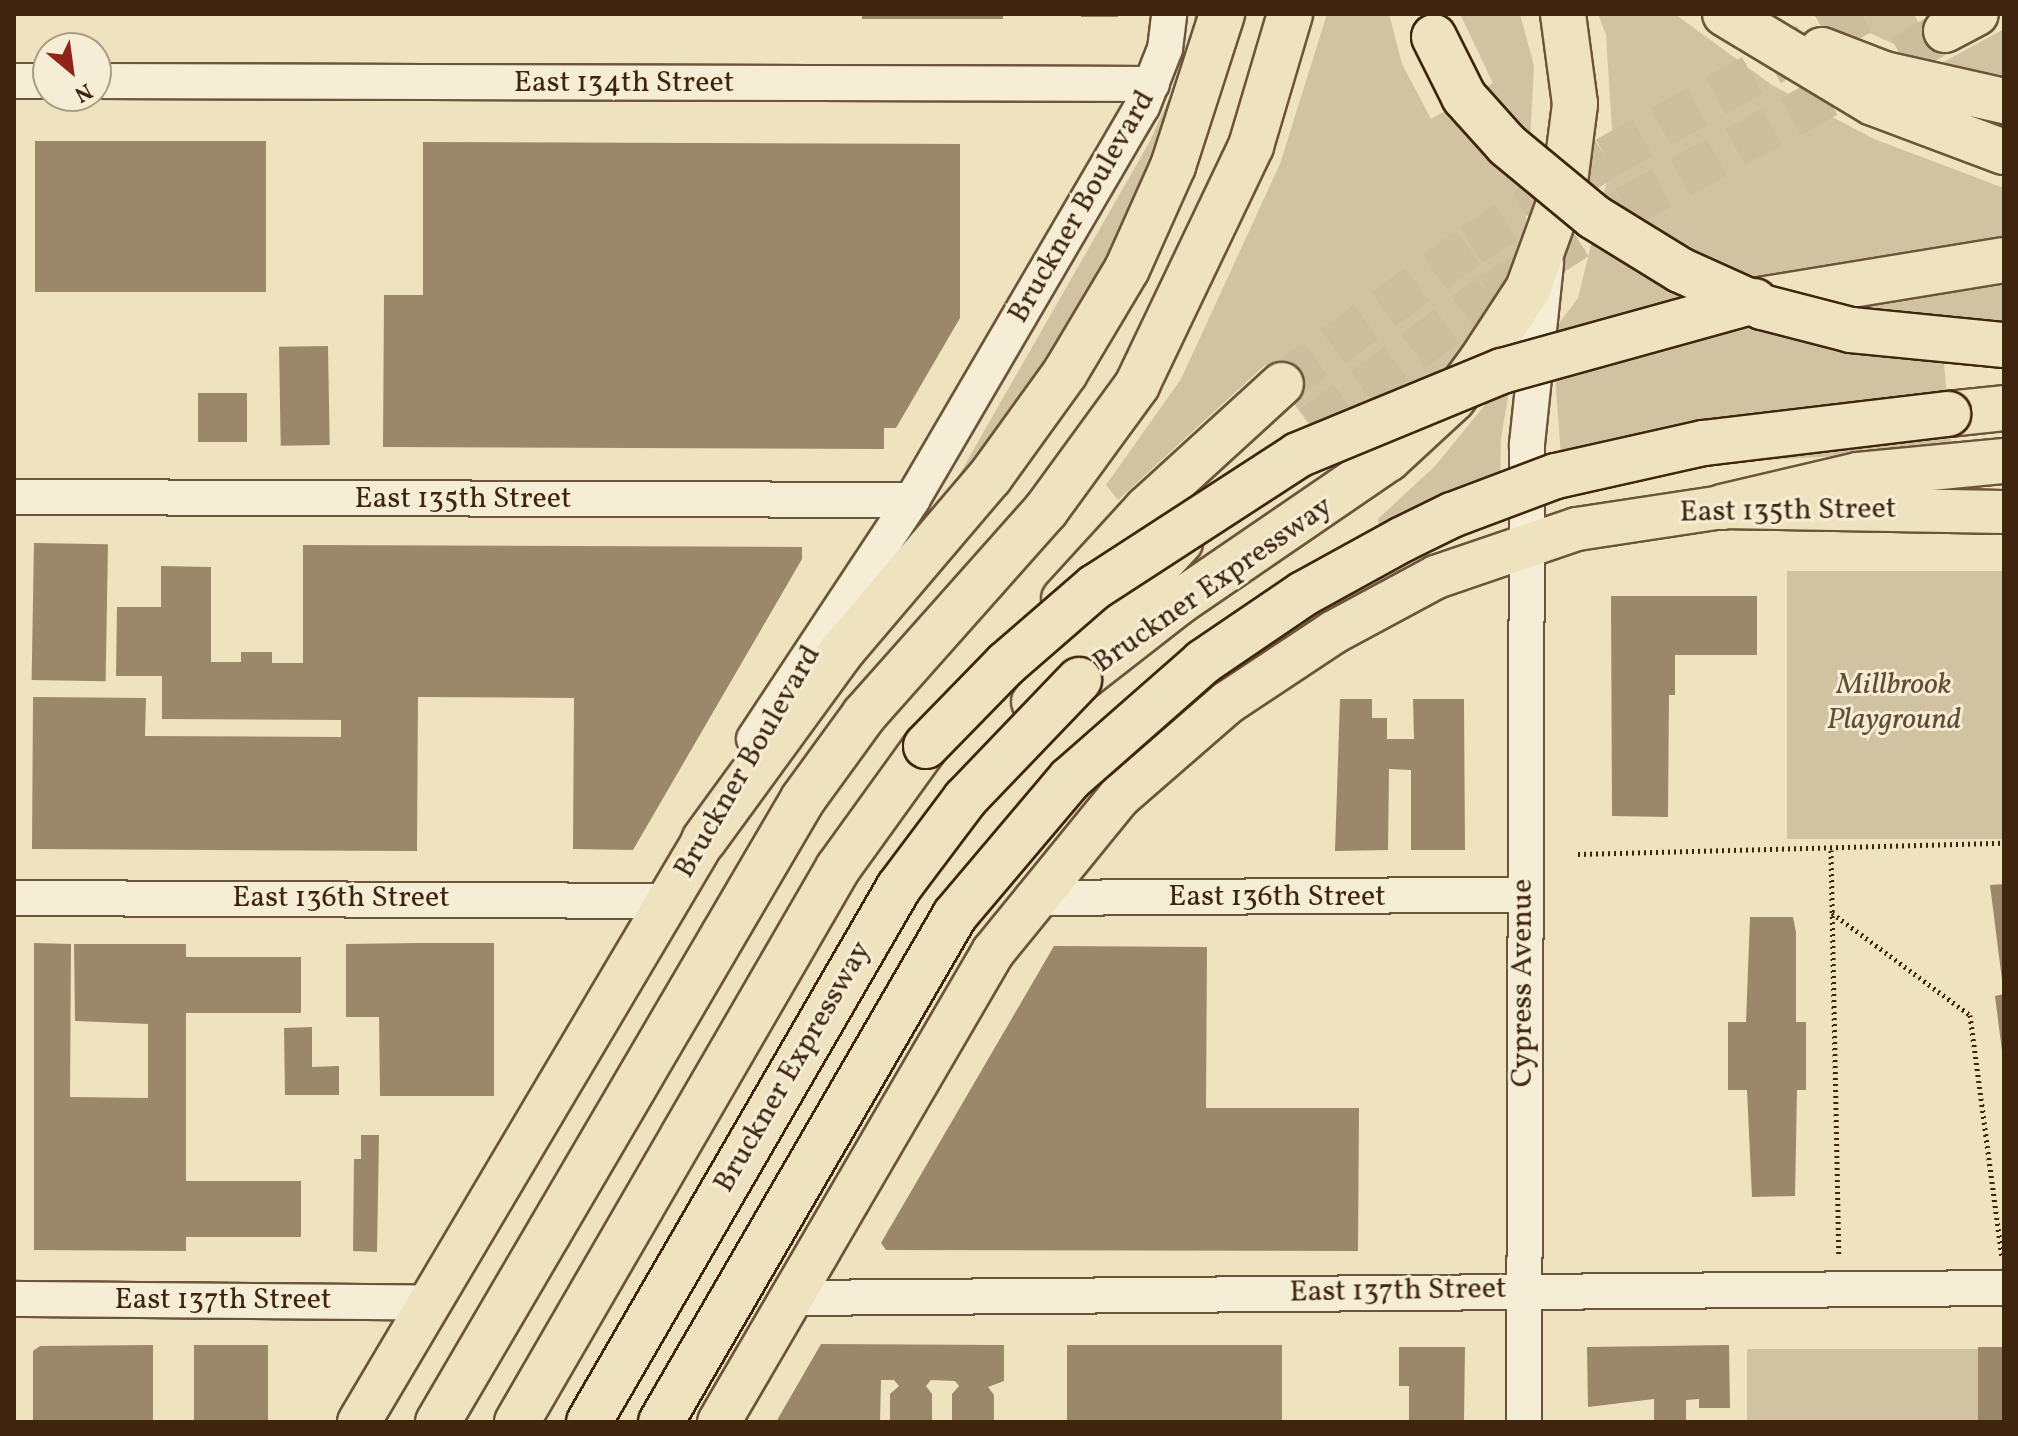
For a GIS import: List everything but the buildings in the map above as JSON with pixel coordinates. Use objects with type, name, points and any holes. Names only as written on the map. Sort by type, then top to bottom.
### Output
[{"type":"highway","points":[[704,840],[841,652],[990,477],[1065,373],[1127,269],[1168,178],[1222,14]]},
{"type":"highway","points":[[438,1422],[803,799],[864,715],[1082,464],[1137,385],[1202,258],[1251,146],[1290,14]]},
{"type":"highway","name":"Bruckner Expressway","points":[[592,1422],[868,938],[965,799],[1079,680],[1189,594],[1368,475],[1424,428],[1453,399],[1507,325],[1547,246],[1574,130],[1574,75],[1563,14]]},
{"type":"highway","points":[[1725,14],[1873,103],[2004,152]]},
{"type":"highway","points":[[1733,14],[1884,74],[2004,101]]},
{"type":"highway","points":[[1430,25],[1464,97],[1507,145],[1594,217],[1680,270],[1762,307],[1851,330],[2004,345]]},
{"type":"highway","points":[[517,1422],[684,1129],[880,807],[961,708],[1095,587],[1298,455],[1444,392],[1580,346],[1696,314],[1826,286],[2004,260]]},
{"type":"highway","points":[[661,1422],[955,915],[1070,779],[1203,662],[1303,594],[1403,539],[1452,515],[1556,476],[1704,443],[2004,408]]},
{"type":"highway","points":[[1722,507],[1858,475],[2004,461]]},
{"type":"main road","points":[[540,1413],[905,799],[1082,578],[1146,508],[1282,384]]},
{"type":"main road","points":[[592,1422],[863,937],[977,765],[1164,559],[1312,426]]},
{"type":"main road","name":"East 135th Street","points":[[1527,543],[1622,518],[1722,507],[2004,512]]},
{"type":"main road","points":[[719,1422],[960,1003],[1032,898],[1120,796],[1227,703],[1386,602],[1527,543]]},
{"type":"main road","name":"Bruckner Boulevard","points":[[359,1422],[433,1303],[704,840]]},
{"type":"street","name":"Bruckner Boulevard","points":[[704,840],[750,746],[912,500],[1152,84],[1165,49],[1169,14]]},
{"type":"street","name":"East 134th Street","points":[[112,81],[1152,84]]},
{"type":"street","name":"Cypress Avenue","points":[[1524,1422],[1523,895],[1527,444],[1547,246]]},
{"type":"street","name":"East 135th Street","points":[[14,497],[912,500]]},
{"type":"street","name":"East 136th Street","points":[[1032,898],[1523,895]]},
{"type":"street","name":"East 136th Street","points":[[14,898],[667,901]]},
{"type":"street","name":"East 137th Street","points":[[792,1298],[1524,1289],[2004,1288]]},
{"type":"street","name":"East 137th Street","points":[[14,1299],[433,1303]]},
{"type":"path","points":[[1578,854],[1831,850],[2004,843]]},
{"type":"path","points":[[1831,850],[1840,1289]]},
{"type":"path","points":[[1832,913],[1970,1015],[2004,1270]]},
{"type":"green space","points":[[1194,14],[1212,14],[1087,329],[947,496],[1150,141],[1194,42]]},
{"type":"green space","points":[[1327,14],[1389,14],[1402,64],[1431,119],[1493,83],[1460,14],[1520,14],[1534,66],[1525,238],[1487,321],[1404,432],[1344,471],[1265,365],[1118,500],[1106,485],[1181,379],[1280,164]]},
{"type":"green space","points":[[1598,14],[1675,14],[1772,85],[1874,139],[2004,188],[2004,321],[1940,320],[1952,450],[1562,471],[1552,333],[1578,298],[1607,180],[1612,130],[1606,35]]},
{"type":"green space","points":[[1829,14],[1914,14],[1932,47],[1930,61]]},
{"type":"green space","points":[[2004,29],[2004,88],[1938,65]]},
{"type":"green space","points":[[1512,372],[1501,439],[1500,494],[1380,533],[1378,519],[1435,466]]},
{"type":"green space","name":"Millbrook Playground","points":[[1787,571],[2004,571],[2004,839],[1787,839]]},
{"type":"green space","points":[[1747,1349],[1978,1349],[1978,1422],[1747,1422]]},
{"type":"tunnel","points":[[1282,384],[1471,245],[1606,158],[1861,14]]},
{"type":"tunnel","points":[[1312,426],[1489,295],[1625,208],[1945,31]]}]
